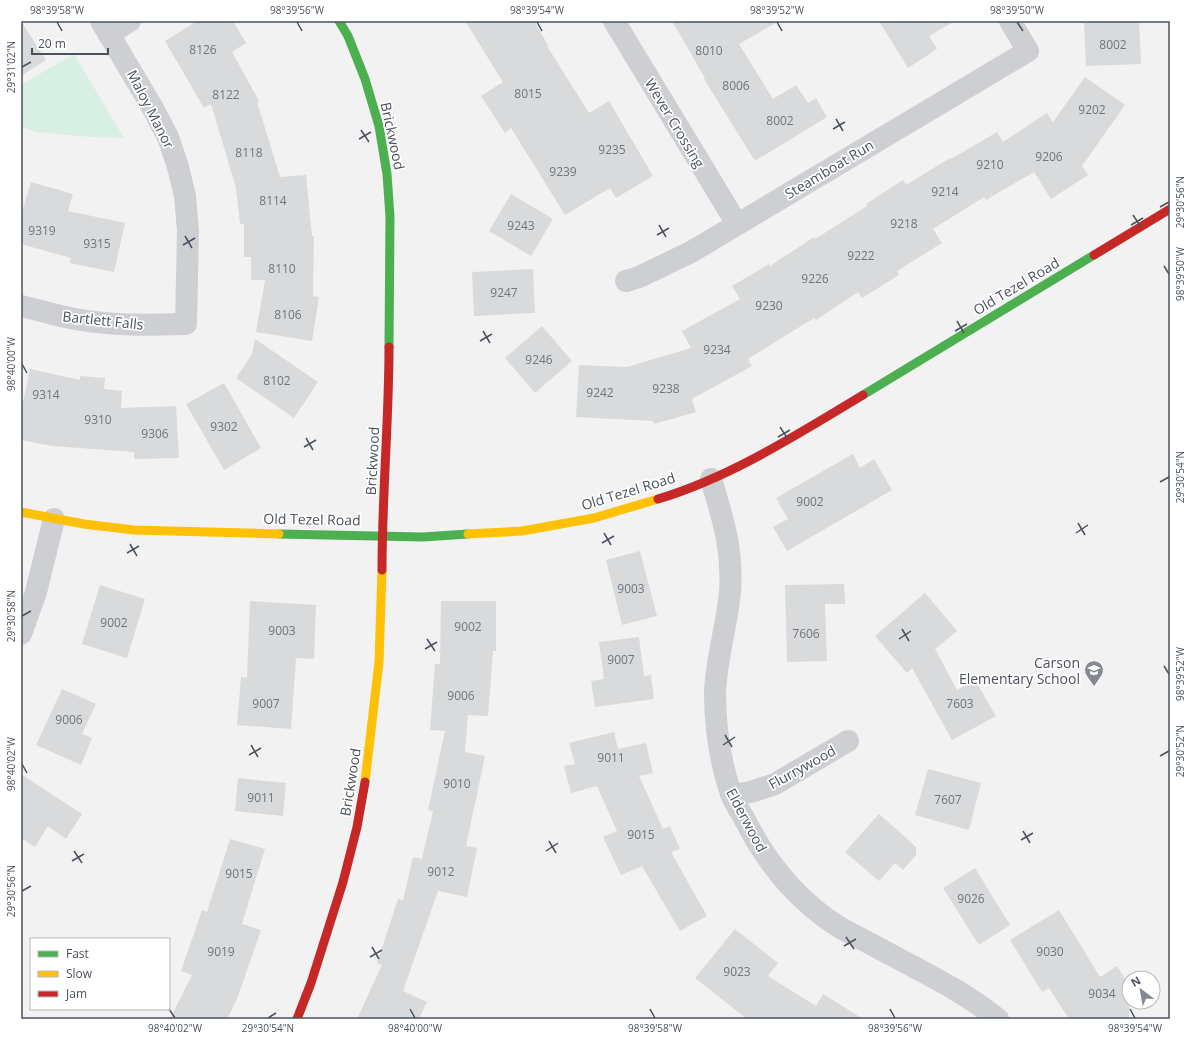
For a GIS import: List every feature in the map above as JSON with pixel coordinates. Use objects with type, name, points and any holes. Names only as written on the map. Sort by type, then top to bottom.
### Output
[{"type":"street","points":[[105,27],[130,21]]},
{"type":"street","name":"Brickwood","points":[[297,1019],[311,983],[343,882],[358,821],[366,775],[380,662],[382,535],[389,401],[390,217],[388,174],[378,126],[365,79],[348,36],[339,21]]},
{"type":"street","name":"Wever Crossing","points":[[614,21],[737,224]]},
{"type":"street","name":"Steamboat Run","points":[[626,281],[639,277],[691,252],[1028,51],[1010,21]]},
{"type":"street","name":"Maloy Manor","points":[[105,27],[168,137],[178,167],[185,196],[188,232],[186,324]]},
{"type":"street","name":"Old Tezel Road","points":[[21,512],[84,524],[134,530],[450,536],[522,531],[594,518],[664,497],[711,479],[744,463],[808,428],[1170,209]]},
{"type":"street","name":"Bartlett Falls","points":[[21,306],[74,319],[110,324],[142,326],[186,324]]},
{"type":"street","name":"Elderwood","points":[[711,479],[725,527],[730,559],[730,593],[716,679],[715,709],[723,767],[732,796],[756,841],[772,865],[791,887],[813,907],[836,925],[959,992],[985,1008],[998,1019]]},
{"type":"street","points":[[21,634],[36,592],[54,519]]},
{"type":"street","name":"Flurrywood","points":[[732,796],[751,792],[775,784],[848,741]]},
{"type":"green space","points":[[74,54],[124,138],[91,137],[36,132],[21,126],[21,85]]},
{"type":"building","points":[[21,21],[46,60],[21,76]]},
{"type":"building","points":[[197,21],[233,21],[246,43],[232,52],[259,101],[257,102],[280,177],[306,175],[312,236],[314,236],[313,296],[319,297],[312,341],[256,332],[265,280],[251,280],[251,257],[244,257],[244,224],[240,224],[236,188],[211,104],[204,108],[165,41]]},
{"type":"building","points":[[465,21],[534,21],[548,45],[547,46],[589,113],[609,101],[653,176],[616,198],[610,188],[565,215],[511,128],[505,133],[481,96],[503,82]]},
{"type":"building","points":[[672,21],[779,21],[739,44],[773,99],[796,85],[808,103],[816,98],[827,117],[755,161],[704,79],[705,78]]},
{"type":"building","points":[[879,21],[955,21],[929,36],[937,49],[908,68]]},
{"type":"building","points":[[1139,21],[1141,64],[1086,66],[1084,23]]},
{"type":"building","points":[[1085,77],[1125,105],[1082,166],[1088,175],[1051,199],[1034,172],[986,200],[984,197],[933,229],[942,243],[897,271],[899,275],[862,298],[858,292],[816,320],[814,318],[748,359],[752,366],[692,399],[696,412],[654,424],[653,421],[576,417],[579,365],[627,367],[691,348],[682,331],[740,299],[732,286],[769,264],[770,266],[814,237],[815,239],[867,206],[866,204],[903,180],[906,185],[997,132],[1003,142],[1047,113],[1053,122]]},
{"type":"building","points":[[31,182],[73,194],[68,211],[125,223],[114,272],[70,263],[71,258],[21,244],[21,215]]},
{"type":"building","points":[[511,194],[553,219],[531,256],[489,231]]},
{"type":"building","points":[[533,269],[535,313],[474,316],[472,272]]},
{"type":"building","points":[[542,326],[572,361],[535,393],[505,358]]},
{"type":"building","points":[[255,339],[318,382],[294,418],[236,378],[252,354]]},
{"type":"building","points":[[30,369],[80,380],[80,376],[105,378],[104,389],[122,391],[121,408],[176,406],[179,458],[134,459],[134,452],[52,446],[21,440],[21,411]]},
{"type":"building","points":[[224,383],[261,448],[224,470],[186,404]]},
{"type":"building","points":[[853,454],[860,468],[874,459],[892,490],[787,551],[773,527],[788,519],[776,498]]},
{"type":"building","points":[[640,551],[657,616],[622,625],[606,560]]},
{"type":"building","points":[[844,584],[845,604],[825,604],[827,661],[787,662],[785,585]]},
{"type":"building","points":[[100,585],[145,599],[127,658],[82,644]]},
{"type":"building","points":[[925,593],[957,631],[935,649],[957,690],[975,680],[996,716],[952,740],[912,668],[907,673],[875,636]]},
{"type":"building","points":[[250,601],[316,605],[314,659],[296,658],[291,729],[237,725],[241,677],[247,678]]},
{"type":"building","points":[[441,601],[496,601],[496,651],[493,651],[488,716],[468,715],[465,752],[485,756],[466,846],[477,848],[467,897],[438,891],[403,991],[427,1002],[419,1019],[357,1019],[382,965],[377,963],[398,899],[403,900],[413,857],[422,859],[433,811],[428,810],[445,731],[430,730],[435,664],[440,664]]},
{"type":"building","points":[[639,637],[644,676],[651,675],[654,699],[595,707],[591,681],[604,679],[599,642]]},
{"type":"building","points":[[62,689],[96,704],[82,734],[92,738],[81,765],[36,745]]},
{"type":"building","points":[[614,732],[618,749],[646,743],[653,773],[639,776],[663,829],[670,826],[680,849],[671,852],[707,916],[680,931],[642,866],[621,875],[603,837],[617,831],[597,786],[571,793],[564,766],[575,764],[569,743]]},
{"type":"building","points":[[928,769],[981,783],[969,830],[915,815]]},
{"type":"building","points":[[21,774],[82,814],[66,839],[48,826],[35,847],[21,838]]},
{"type":"building","points":[[238,778],[286,783],[283,816],[235,811]]},
{"type":"building","points":[[879,814],[916,847],[916,855],[903,870],[895,863],[879,881],[845,852]]},
{"type":"building","points":[[230,839],[265,849],[242,924],[261,930],[237,999],[227,1019],[170,1019],[192,975],[181,971],[202,910],[207,912]]},
{"type":"building","points":[[975,868],[1010,925],[979,945],[943,888]]},
{"type":"building","points":[[1059,910],[1100,977],[1117,966],[1121,972],[1121,1010],[1129,1010],[1129,1019],[1069,1019],[1049,988],[1042,992],[1010,940]]},
{"type":"building","points":[[735,929],[778,963],[768,976],[816,1006],[823,994],[863,1019],[747,1019],[695,978]]},
{"type":"traffic: fast","points":[[339,21],[348,36],[365,79],[379,126],[387,174],[390,217],[389,347]]},
{"type":"traffic: fast","points":[[863,395],[1094,255]]},
{"type":"traffic: fast","points":[[279,534],[423,537],[468,534]]},
{"type":"traffic: slow","points":[[468,534],[522,531],[594,518],[658,499]]},
{"type":"traffic: slow","points":[[21,512],[84,524],[134,530],[279,534]]},
{"type":"traffic: slow","points":[[365,782],[379,662],[382,570]]},
{"type":"traffic: jam","points":[[1094,255],[1170,209]]},
{"type":"traffic: jam","points":[[382,570],[389,347]]},
{"type":"traffic: jam","points":[[658,499],[685,490],[738,467],[863,395]]},
{"type":"traffic: jam","points":[[297,1019],[311,983],[343,882],[357,827],[365,782]]},
{"type":"place","name":"Carson Elementary School","points":[[1094,687]]}]
